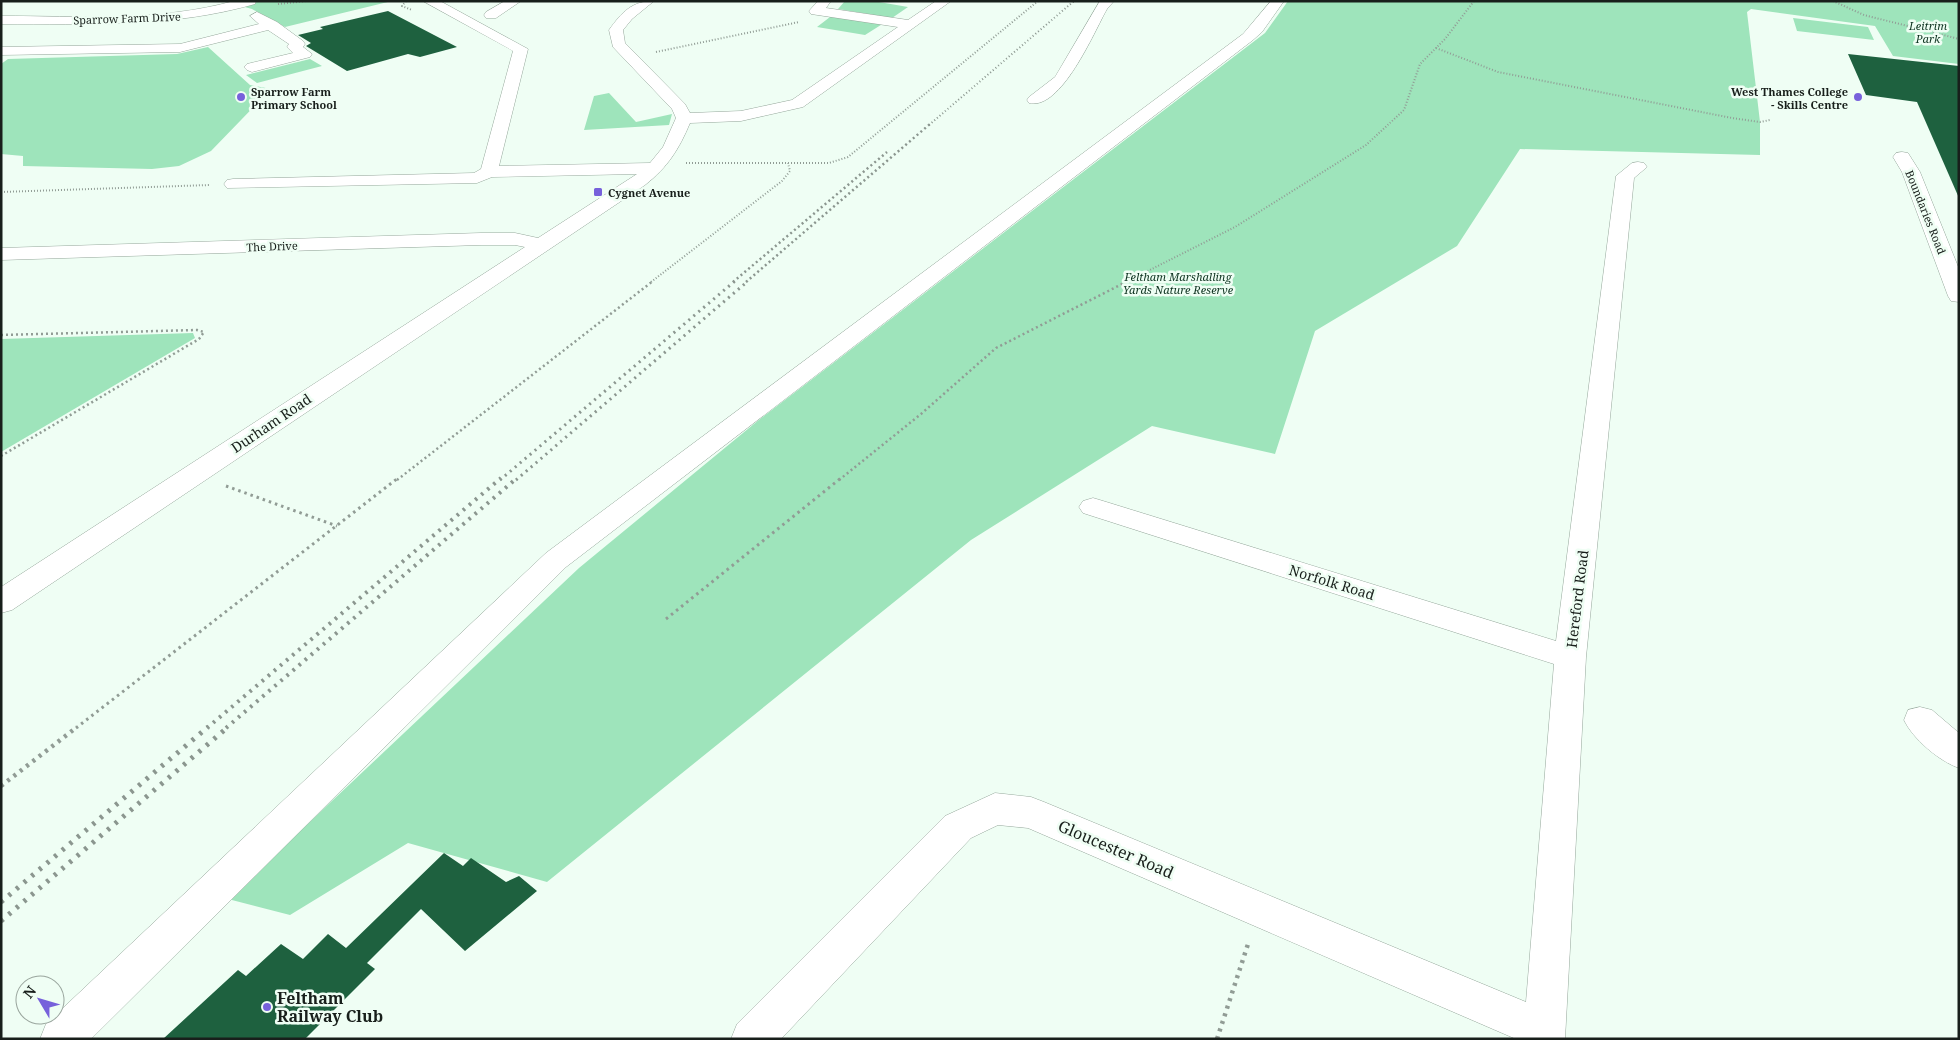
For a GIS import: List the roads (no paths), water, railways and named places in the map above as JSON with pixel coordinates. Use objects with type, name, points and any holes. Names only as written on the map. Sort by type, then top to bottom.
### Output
[{"type":"street","name":"Sparrow Farm Drive","points":[[1,20],[173,18],[233,7],[250,1]]},
{"type":"street","points":[[429,1],[521,49],[488,172]]},
{"type":"street","points":[[491,15],[515,1]]},
{"type":"street","points":[[684,118],[740,116],[797,104],[945,1]]},
{"type":"street","points":[[1035,100],[1061,80],[1101,7],[1108,1]]},
{"type":"street","points":[[61,1039],[556,560],[1248,37],[1257,29],[1278,1]]},
{"type":"street","points":[[625,2],[646,3]]},
{"type":"street","points":[[541,245],[659,166],[667,157],[684,118],[680,107],[618,44],[616,30],[627,16],[646,3]]},
{"type":"street","points":[[802,22],[821,6],[912,25]]},
{"type":"street","points":[[233,7],[248,10],[272,25],[298,44],[294,47],[305,54],[252,67]]},
{"type":"street","points":[[1,50],[180,48],[272,25]]},
{"type":"street","points":[[643,93],[661,89]]},
{"type":"street","name":"Boundaries Road","points":[[1902,157],[1911,172],[1959,296]]},
{"type":"street","points":[[233,184],[477,178],[488,172],[659,166]]},
{"type":"street","name":"Hereford Road","points":[[1544,1034],[1570,657],[1625,176],[1638,167]]},
{"type":"street","name":"The Drive","points":[[1,254],[481,239],[515,239],[541,245]]},
{"type":"street","name":"Durham Road","points":[[1,602],[541,245]]},
{"type":"street","name":"Norfolk Road","points":[[1093,507],[1570,657]]},
{"type":"street","points":[[1920,720],[1959,754]]},
{"type":"street","name":"Gloucester Road","points":[[752,1039],[958,827],[995,809],[1031,813],[1544,1034]]},
{"type":"railway","points":[[929,125],[1074,1]]},
{"type":"railway","points":[[746,282],[930,124]]},
{"type":"railway","points":[[733,282],[887,152]]},
{"type":"railway","points":[[500,480],[735,281]]},
{"type":"railway","points":[[516,480],[748,281]]},
{"type":"railway","points":[[207,728],[501,478]]},
{"type":"railway","points":[[226,728],[517,478]]},
{"type":"railway","points":[[1,902],[208,727]]},
{"type":"railway","points":[[1,921],[228,727]]},
{"type":"place","name":"Sparrow Farm Primary School","points":[[241,97]]},
{"type":"place","name":"West Thames College - Skills Centre","points":[[1858,97]]},
{"type":"place","name":"Cygnet Avenue","points":[[598,192]]},
{"type":"place","name":"Feltham Railway Club","points":[[267,1007]]},
{"type":"park label","name":"Leitrim Park","points":[[1928,31]]},
{"type":"park label","name":"Feltham Marshalling Yards Nature Reserve","points":[[1178,282]]}]
